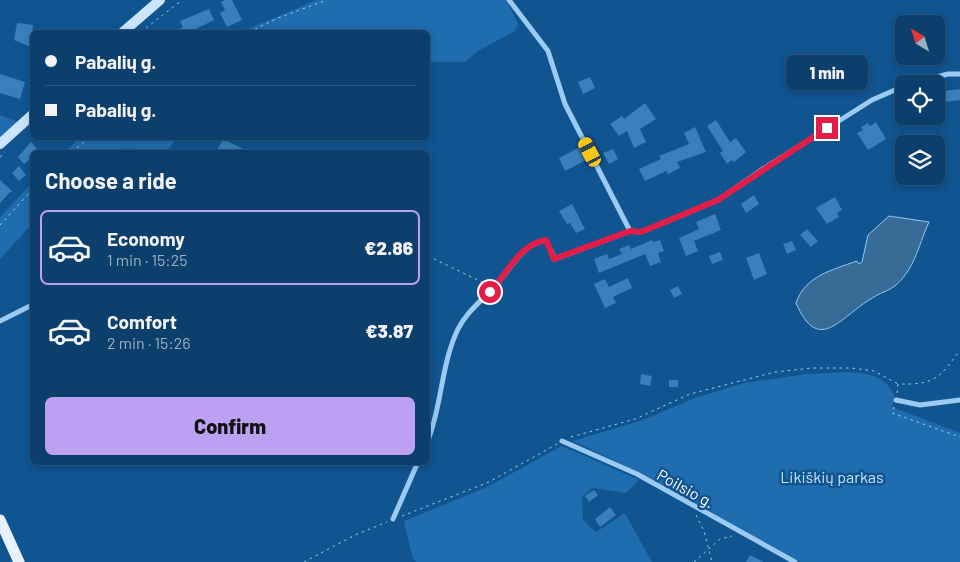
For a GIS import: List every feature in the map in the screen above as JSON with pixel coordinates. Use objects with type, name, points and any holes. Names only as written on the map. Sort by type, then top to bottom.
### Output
[{"type":"main road","points":[[126,30],[160,0]]},
{"type":"main road","points":[[0,144],[30,116]]},
{"type":"main road","points":[[0,520],[19,562]]},
{"type":"street","points":[[509,0],[548,51],[565,104],[630,231]]},
{"type":"street","points":[[944,75],[960,74]]},
{"type":"street","points":[[430,434],[450,350],[458,328],[521,253],[540,241],[546,240],[554,259],[630,231],[641,232],[718,200],[766,167],[872,100],[895,90]]},
{"type":"street","points":[[0,321],[30,307]]},
{"type":"street","points":[[896,400],[920,405],[960,400]]},
{"type":"street","name":"Poilsio g.","points":[[562,441],[637,474],[795,562]]},
{"type":"street","points":[[393,520],[417,465]]},
{"type":"path","points":[[144,30],[182,0]]},
{"type":"path","points":[[253,30],[278,18],[327,0]]},
{"type":"path","points":[[74,150],[87,140]]},
{"type":"path","points":[[0,225],[30,192]]},
{"type":"path","points":[[430,257],[486,283],[490,292]]},
{"type":"path","points":[[304,562],[355,535],[489,482],[562,441],[583,432],[653,412],[690,394],[775,372],[812,368],[851,368],[874,371],[898,384]]},
{"type":"path","points":[[691,505],[704,531],[712,562]]},
{"type":"path","points":[[694,562],[720,539],[733,535],[745,535]]},
{"type":"green space","points":[[317,0],[506,0],[518,24],[515,31],[478,51],[465,62],[430,62],[430,30],[245,30]]},
{"type":"green space","points":[[0,115],[18,122],[0,138]]},
{"type":"green space","points":[[78,140],[175,140],[168,150],[133,150],[128,148],[122,150],[66,150]]},
{"type":"green space","points":[[30,185],[30,226],[0,259],[0,217]]},
{"type":"green space","name":"Likiškių parkas","points":[[856,372],[879,378],[888,385],[894,395],[892,407],[960,433],[960,562],[801,562],[644,475],[573,441],[643,420],[695,398],[744,383],[806,374]]},
{"type":"green space","points":[[562,446],[639,480],[626,493],[592,488],[582,497],[583,520],[596,532],[625,513],[652,562],[416,562],[412,556],[404,521],[487,487]]},
{"type":"shaded area","points":[[889,216],[929,222],[908,271],[894,287],[875,296],[839,323],[830,328],[812,327],[804,318],[796,303],[800,294],[806,286],[821,275],[857,261],[859,264],[862,262],[868,235]]},
{"type":"building","points":[[232,0],[242,20],[227,27],[220,13],[225,10],[221,2]]},
{"type":"building","points":[[209,9],[214,20],[194,30],[178,30],[183,27],[180,21]]},
{"type":"building","points":[[17,23],[33,25],[33,30],[30,30],[30,47],[14,40]]},
{"type":"building","points":[[0,74],[25,82],[20,99],[0,93]]},
{"type":"building","points":[[590,77],[595,88],[583,94],[578,82]]},
{"type":"building","points":[[960,89],[960,100],[945,102],[945,91]]},
{"type":"building","points":[[645,103],[656,119],[640,129],[646,142],[634,148],[627,131],[619,136],[610,124],[622,116],[624,119]]},
{"type":"building","points":[[716,120],[730,142],[736,138],[746,152],[734,162],[732,160],[727,164],[720,153],[723,151],[707,126]]},
{"type":"building","points":[[876,122],[886,139],[868,150],[857,133],[863,130],[861,127],[868,123],[870,126]]},
{"type":"building","points":[[695,127],[706,152],[677,162],[680,168],[668,174],[666,171],[645,181],[639,169],[661,159],[659,156],[689,144],[684,133]]},
{"type":"building","points":[[222,140],[225,140],[245,150],[217,150]]},
{"type":"building","points":[[31,142],[38,150],[30,150],[30,159],[24,164],[18,157]]},
{"type":"building","points":[[580,147],[586,160],[565,171],[559,158]]},
{"type":"building","points":[[613,149],[618,159],[609,164],[603,153]]},
{"type":"building","points":[[19,166],[26,175],[19,181],[12,173]]},
{"type":"building","points":[[0,180],[13,192],[10,192],[0,203]]},
{"type":"building","points":[[754,195],[759,204],[746,213],[741,204]]},
{"type":"building","points":[[835,197],[842,210],[837,213],[839,217],[827,224],[816,208]]},
{"type":"building","points":[[572,204],[585,229],[576,233],[570,223],[567,224],[559,211]]},
{"type":"building","points":[[715,214],[721,230],[694,241],[698,251],[686,256],[679,238],[699,229],[696,222]]},
{"type":"building","points":[[807,229],[818,241],[811,247],[800,235]]},
{"type":"building","points":[[652,240],[653,242],[660,240],[664,251],[658,253],[661,262],[650,266],[645,254],[599,273],[594,259],[607,254],[609,259],[622,254],[619,249],[629,245],[631,249]]},
{"type":"building","points":[[792,241],[796,250],[787,254],[783,244]]},
{"type":"building","points":[[720,252],[723,260],[712,264],[709,256]]},
{"type":"building","points":[[759,253],[767,274],[754,280],[746,258]]},
{"type":"building","points":[[628,278],[632,288],[613,297],[616,303],[605,308],[594,284],[605,279],[609,287]]},
{"type":"building","points":[[678,286],[682,294],[674,298],[670,290]]},
{"type":"building","points":[[641,374],[652,376],[650,386],[640,384]]},
{"type":"building","points":[[669,380],[678,380],[678,387],[669,387]]},
{"type":"building","points":[[594,490],[598,495],[589,502],[585,496]]},
{"type":"building","points":[[610,507],[616,515],[600,527],[595,519]]},
{"type":"building","points":[[750,555],[764,562],[746,562]]},
{"type":"route","points":[[490,292],[521,253],[540,241],[546,240],[554,259],[630,231],[641,232],[718,200],[827,128]]}]
